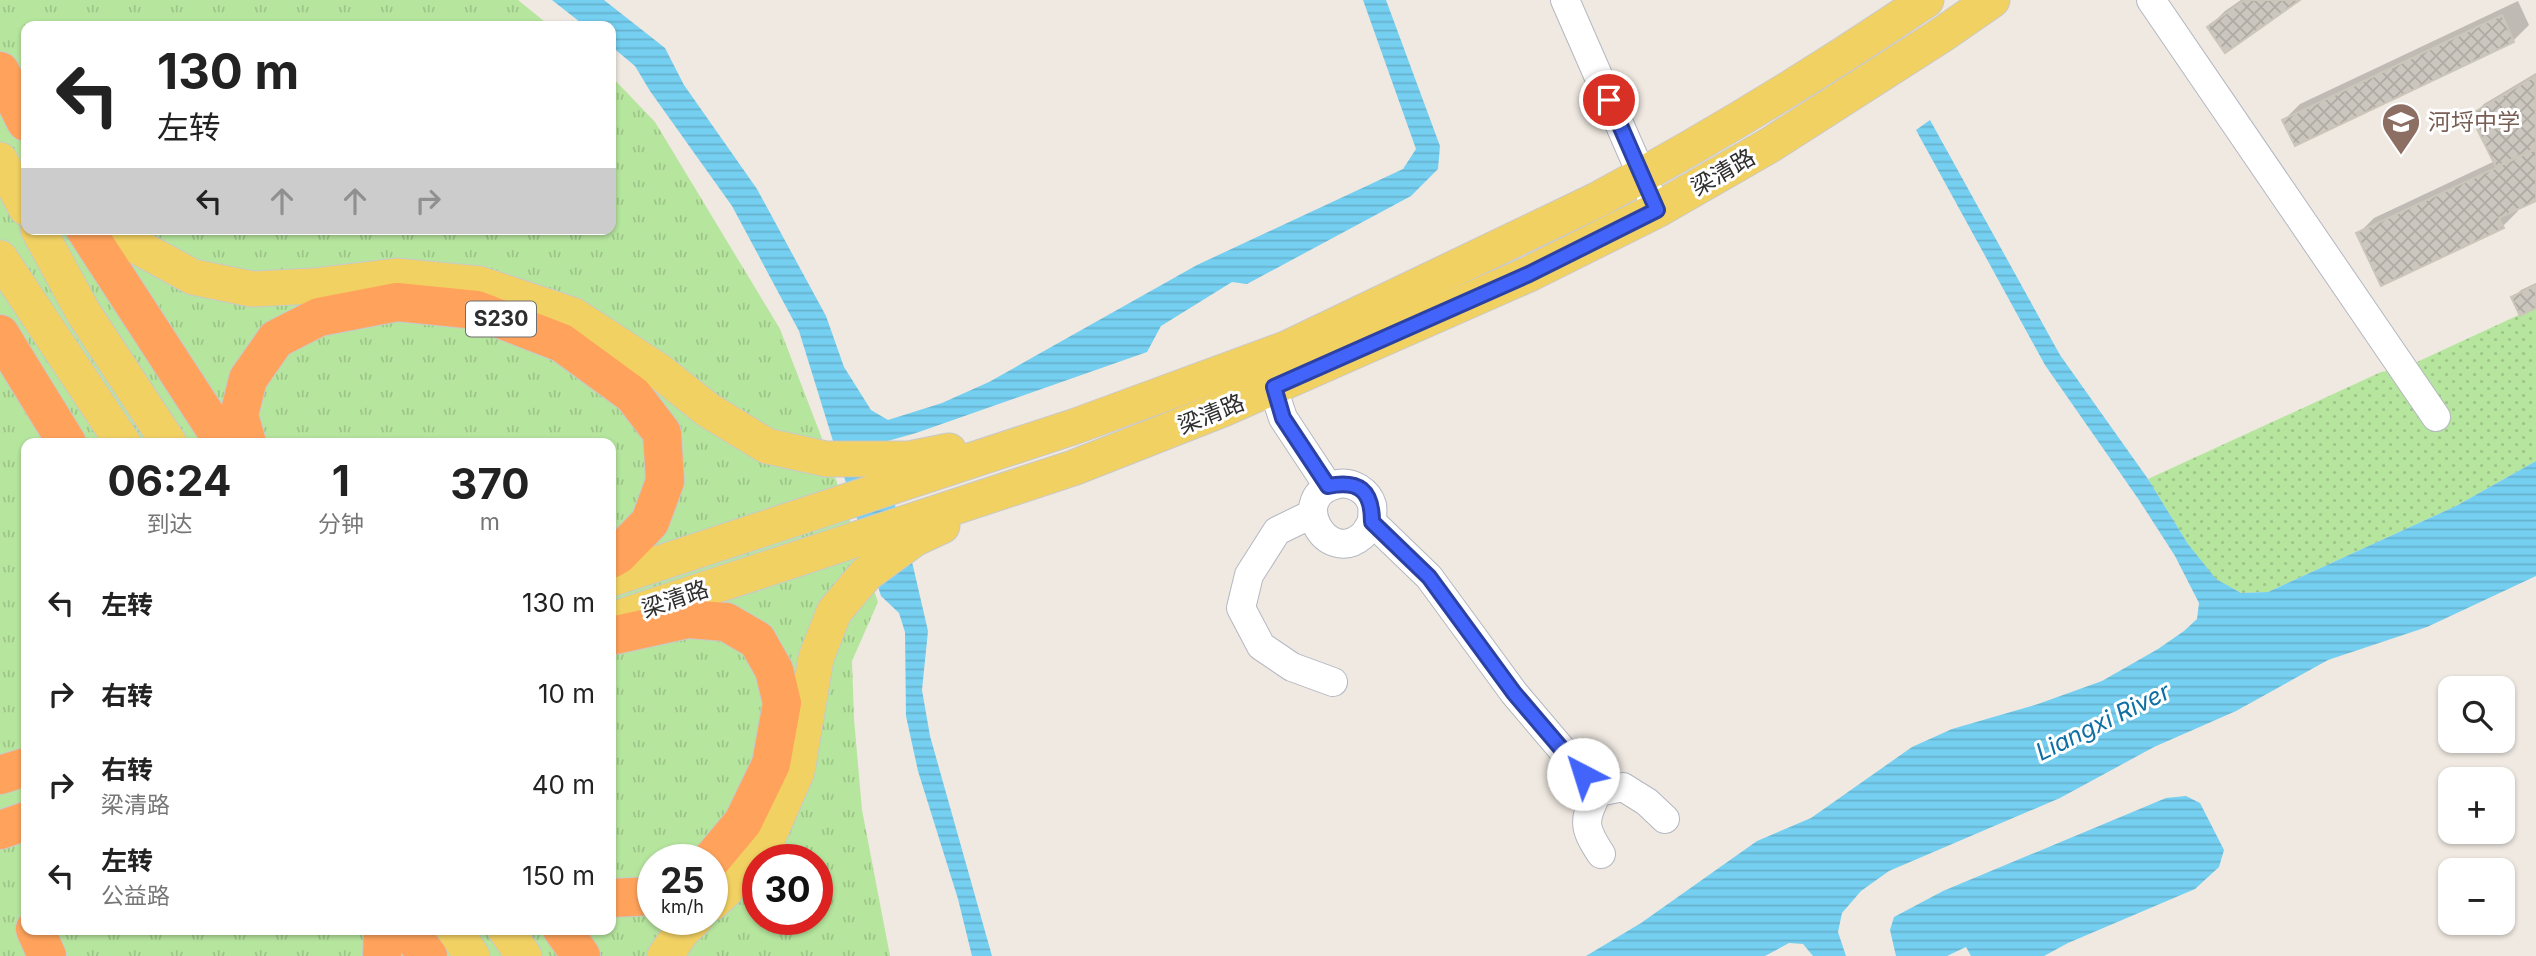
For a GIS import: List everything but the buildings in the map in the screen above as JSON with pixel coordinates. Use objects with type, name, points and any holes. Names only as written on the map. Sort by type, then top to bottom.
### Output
[{"type":"highway","points":[[0,71],[21,112]]},
{"type":"highway","points":[[89,235],[221,438]]},
{"type":"highway","name":"S230","points":[[246,438],[239,415],[248,379],[276,339],[319,317],[397,302],[477,310],[562,343],[633,395],[662,433],[665,481],[650,522],[616,556]]},
{"type":"highway","points":[[0,334],[64,438]]},
{"type":"highway","points":[[616,635],[688,619],[726,622],[757,640],[774,670],[782,703],[771,764],[743,821],[724,844]]},
{"type":"highway","points":[[0,775],[21,769]]},
{"type":"highway","points":[[0,830],[21,823]]},
{"type":"highway","points":[[616,898],[637,897]]},
{"type":"highway","points":[[36,935],[47,956]]},
{"type":"highway","points":[[382,956],[383,935]]},
{"type":"highway","points":[[412,935],[428,956]]},
{"type":"highway","points":[[566,935],[581,956]]},
{"type":"main road","name":"梁清路","points":[[616,618],[844,542],[924,526],[1198,419],[1268,373],[1313,337],[1597,200],[1643,175],[1714,135],[1926,0]]},
{"type":"main road","name":"梁清路","points":[[616,577],[828,507],[911,470],[1268,373],[1529,274],[1657,210],[1770,145],[1992,0]]},
{"type":"main road","points":[[0,160],[21,199]]},
{"type":"main road","points":[[41,235],[83,312],[166,438]]},
{"type":"main road","points":[[123,235],[136,246],[193,277],[251,289],[313,286],[396,276],[480,284],[573,316],[659,370],[708,410],[766,446],[826,459],[911,470]]},
{"type":"main road","points":[[0,258],[120,438]]},
{"type":"main road","points":[[728,888],[767,840],[797,771],[816,658],[834,612],[866,574],[924,526]]},
{"type":"main road","points":[[458,935],[472,956]]},
{"type":"main road","points":[[509,935],[524,956]]},
{"type":"main road","points":[[664,956],[679,935]]},
{"type":"street","points":[[1564,0],[1657,210]]},
{"type":"street","points":[[2151,0],[2436,417]]},
{"type":"street","points":[[1268,373],[1283,418],[1328,486]]},
{"type":"street","points":[[1345,483],[1362,489],[1372,504],[1372,522],[1362,536],[1347,543],[1330,541],[1317,530],[1312,514],[1316,498],[1328,486],[1345,483]]},
{"type":"street","points":[[1312,514],[1277,531],[1248,575],[1241,608],[1261,646],[1292,667],[1333,682]]},
{"type":"street","points":[[1372,522],[1429,577],[1514,693],[1598,792]]},
{"type":"street","points":[[1601,854],[1588,835],[1587,812],[1598,792],[1622,787],[1647,802],[1665,819]]},
{"type":"green space","points":[[0,0],[518,0],[544,21],[21,21],[21,235],[616,235],[616,81],[655,122],[780,329],[821,436],[878,602],[852,661],[862,810],[890,956],[0,956]]},
{"type":"green space","points":[[2536,307],[2536,461],[2456,506],[2268,592],[2241,593],[2215,579],[2188,544],[2148,479],[2381,372],[2404,368]]},
{"type":"water","points":[[552,0],[604,0],[665,48],[684,85],[757,189],[826,316],[844,367],[871,410],[888,420],[942,403],[989,382],[1197,265],[1403,169],[1416,149],[1363,0],[1386,0],[1440,146],[1438,169],[1411,196],[1247,284],[1232,282],[1161,326],[1147,352],[916,433],[877,444],[913,566],[928,631],[922,690],[930,736],[992,956],[972,956],[958,899],[918,771],[906,716],[905,632],[899,613],[881,596],[799,331],[732,206],[635,66],[616,50],[616,21],[579,21]]},
{"type":"water","name":"Liangxi River","points":[[1930,120],[2060,355],[2148,479],[2188,544],[2216,579],[2241,593],[2268,592],[2456,506],[2536,461],[2536,576],[2427,627],[2328,660],[2236,711],[2154,747],[2060,798],[1889,871],[1861,891],[1842,913],[1838,932],[1846,956],[1813,956],[1803,944],[1789,943],[1765,956],[1586,956],[1641,923],[1757,841],[1811,818],[1912,747],[1952,729],[2038,704],[2102,681],[2158,649],[2197,619],[2199,603],[2175,556],[2045,365],[1916,130]]},
{"type":"water","points":[[2186,796],[2200,803],[2224,850],[2219,867],[2195,889],[2068,943],[2044,956],[1971,956],[1966,947],[1947,956],[1896,956],[1890,930],[1894,917],[1943,891],[2166,798]]},
{"type":"place","name":"河埒中学","points":[[2401,156]]},
{"type":"route","points":[[1583,774],[1514,693],[1429,577],[1372,522],[1372,504],[1362,489],[1345,483],[1328,486],[1283,418],[1274,387],[1529,274],[1657,210],[1609,100]]}]
